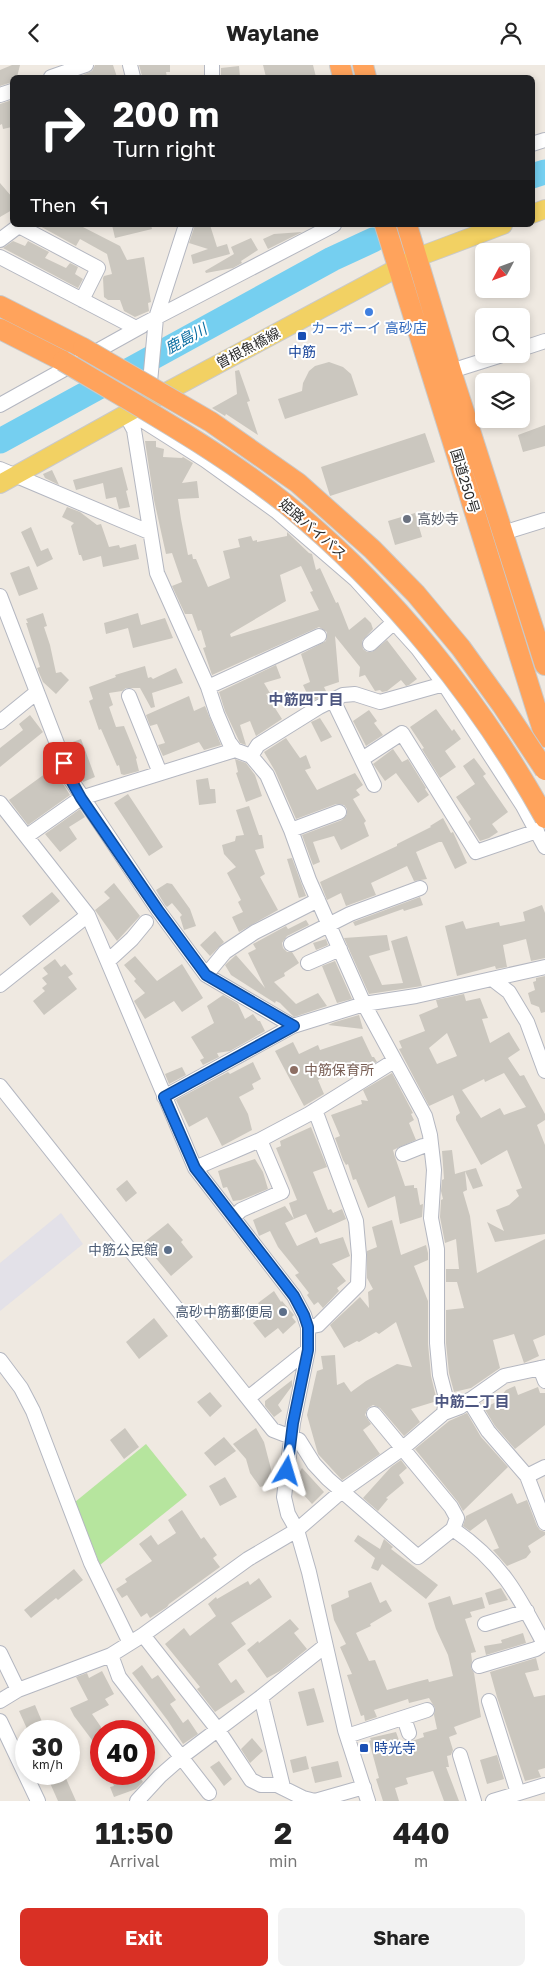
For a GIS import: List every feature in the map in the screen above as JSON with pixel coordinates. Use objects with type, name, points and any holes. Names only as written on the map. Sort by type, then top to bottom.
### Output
[{"type":"highway","name":"国道250号","points":[[385,227],[545,737]]},
{"type":"highway","name":"国道250号","points":[[408,227],[451,371],[545,665]]},
{"type":"highway","name":"姫路バイパス","points":[[0,306],[83,348],[211,422],[298,483],[372,549],[416,594],[461,648],[545,770]]},
{"type":"highway","name":"姫路バイパス","points":[[0,329],[63,361],[204,446],[284,503],[342,553],[416,633],[458,684],[498,740],[541,825]]},
{"type":"main road","name":"曽根魚橋線","points":[[0,485],[126,415],[152,391],[418,257],[498,227]]},
{"type":"street","points":[[56,75],[86,65]]},
{"type":"street","points":[[0,240],[17,227]]},
{"type":"street","points":[[24,227],[98,268],[82,300]]},
{"type":"street","points":[[152,391],[156,318],[185,227]]},
{"type":"street","points":[[0,257],[136,328],[330,227]]},
{"type":"street","points":[[0,405],[156,318]]},
{"type":"street","points":[[530,346],[545,341]]},
{"type":"street","points":[[451,371],[476,363]]},
{"type":"street","points":[[126,415],[142,421],[205,460],[276,511],[356,581],[418,649],[444,684],[523,806],[541,825],[545,847]]},
{"type":"street","points":[[126,415],[134,430],[157,573],[208,687],[220,721],[229,742],[235,750],[251,756],[267,775],[318,900],[364,1004],[425,1116],[434,1170],[432,1219],[437,1249],[437,1343],[440,1375],[446,1398],[444,1413]]},
{"type":"street","points":[[0,469],[149,532]]},
{"type":"street","points":[[503,533],[545,520]]},
{"type":"street","points":[[0,596],[71,780],[81,798],[158,910],[206,975],[294,1026]]},
{"type":"street","points":[[370,645],[394,623]]},
{"type":"street","points":[[208,687],[283,659],[319,635]]},
{"type":"street","points":[[251,756],[258,745],[342,695],[354,694],[380,702],[444,684]]},
{"type":"street","points":[[0,721],[37,692]]},
{"type":"street","points":[[129,696],[160,773]]},
{"type":"street","points":[[333,700],[374,785]]},
{"type":"street","points":[[362,759],[402,733],[476,852],[541,825]]},
{"type":"street","points":[[27,836],[81,798],[235,750]]},
{"type":"street","points":[[0,803],[88,915],[195,1168],[294,1296],[304,1315],[308,1327],[308,1350],[291,1437],[284,1497],[288,1514],[297,1530],[309,1572],[324,1646],[347,1736],[368,1801]]},
{"type":"street","points":[[291,830],[339,812]]},
{"type":"street","points":[[291,945],[350,914],[420,888]]},
{"type":"street","points":[[206,975],[225,952],[247,937],[318,900]]},
{"type":"street","points":[[0,985],[88,915]]},
{"type":"street","points":[[108,961],[132,939],[146,922]]},
{"type":"street","points":[[308,963],[340,949]]},
{"type":"street","points":[[164,1097],[294,1026],[364,1004],[416,996],[545,967]]},
{"type":"street","points":[[492,979],[509,992],[527,1022],[545,1071]]},
{"type":"street","points":[[195,1168],[260,1140],[315,1110],[394,1061]]},
{"type":"street","points":[[0,1086],[274,1430],[299,1440],[314,1464],[418,1557],[453,1529],[457,1518],[451,1507],[374,1414]]},
{"type":"street","points":[[308,1327],[318,1325],[358,1285],[359,1255],[356,1221],[315,1110]]},
{"type":"street","points":[[234,1217],[241,1210],[282,1192],[260,1140]]},
{"type":"street","points":[[403,1154],[423,1146],[431,1146]]},
{"type":"street","points":[[248,1397],[308,1350]]},
{"type":"street","points":[[0,1360],[21,1388],[34,1411],[91,1563],[130,1643]]},
{"type":"street","points":[[0,1701],[18,1690],[111,1655],[143,1635],[248,1559],[297,1530],[342,1491],[403,1448],[444,1413],[460,1407],[504,1376],[543,1372]]},
{"type":"street","points":[[469,1400],[488,1431],[527,1476],[545,1523]]},
{"type":"street","points":[[527,1476],[545,1467]]},
{"type":"street","points":[[453,1529],[473,1543],[497,1565],[527,1611],[545,1644],[536,1649],[480,1666]]},
{"type":"street","points":[[485,1624],[527,1611]]},
{"type":"street","points":[[143,1635],[218,1730],[251,1780],[261,1785],[277,1785],[303,1798],[315,1801],[364,1787]]},
{"type":"street","points":[[137,1801],[182,1757],[324,1646]]},
{"type":"street","points":[[0,1653],[18,1690]]},
{"type":"street","points":[[111,1655],[119,1677],[209,1793]]},
{"type":"street","points":[[261,1697],[283,1787]]},
{"type":"street","points":[[488,1701],[487,1721],[518,1793]]},
{"type":"street","points":[[347,1736],[427,1710]]},
{"type":"street","points":[[404,1718],[409,1733]]},
{"type":"street","points":[[0,1721],[38,1801]]},
{"type":"street","points":[[460,1755],[474,1801]]},
{"type":"street","points":[[493,1801],[545,1785]]},
{"type":"shaded area","points":[[61,1213],[83,1244],[0,1311],[0,1263]]},
{"type":"green space","points":[[146,1444],[187,1495],[100,1565],[75,1502]]},
{"type":"building","points":[[12,65],[20,65],[18,75],[10,75],[10,83],[0,86],[0,70]]},
{"type":"building","points":[[95,65],[113,65],[116,75],[83,75],[92,71]]},
{"type":"building","points":[[139,65],[170,65],[170,72],[166,72],[167,75],[142,75]]},
{"type":"building","points":[[263,65],[313,65],[316,75],[266,75]]},
{"type":"building","points":[[239,66],[240,75],[221,75],[221,68]]},
{"type":"building","points":[[10,101],[10,127],[3,129],[2,124],[0,125],[0,104]]},
{"type":"building","points":[[0,183],[10,195],[10,211],[0,217]]},
{"type":"building","points":[[42,227],[83,227],[120,246],[127,260],[144,257],[151,302],[148,303],[149,311],[135,317],[124,311],[120,300],[108,300],[104,297],[103,278],[112,274],[107,254],[80,239],[76,246]]},
{"type":"building","points":[[112,227],[152,227],[152,229],[115,238]]},
{"type":"building","points":[[194,227],[211,227],[217,247],[227,244],[230,254],[193,264],[191,255],[208,249],[189,243]]},
{"type":"building","points":[[302,232],[268,249],[263,239],[274,234]]},
{"type":"building","points":[[251,238],[258,250],[241,261],[242,263],[233,268],[206,273],[205,271],[234,254],[231,247]]},
{"type":"building","points":[[13,241],[25,246],[28,241],[49,252],[45,258],[66,268],[70,263],[78,267],[75,274],[83,279],[78,288],[3,248]]},
{"type":"building","points":[[329,362],[343,367],[351,374],[358,395],[285,419],[278,399],[302,391],[303,383],[309,371],[315,366]]},
{"type":"building","points":[[239,370],[250,401],[247,402],[258,435],[226,414],[225,416],[212,408],[237,394],[235,371]]},
{"type":"building","points":[[545,425],[545,446],[523,452],[518,435]]},
{"type":"building","points":[[425,433],[435,462],[330,496],[321,467]]},
{"type":"building","points":[[145,441],[156,441],[156,447],[164,449],[163,457],[183,457],[193,463],[182,483],[197,481],[199,498],[178,499],[188,555],[192,554],[193,559],[196,559],[208,587],[230,578],[223,551],[240,547],[238,539],[251,536],[253,541],[257,540],[257,542],[287,536],[287,532],[312,554],[316,570],[320,568],[336,603],[338,602],[349,630],[365,617],[371,623],[373,629],[362,641],[363,649],[367,652],[372,652],[387,640],[417,679],[406,686],[401,680],[387,691],[375,691],[365,675],[359,677],[360,667],[335,636],[339,682],[324,687],[327,693],[311,702],[303,685],[310,682],[301,654],[326,641],[327,632],[319,627],[212,675],[203,648],[206,647],[201,630],[198,631],[192,614],[185,614],[172,586],[182,582],[172,553],[166,554],[154,500]],"holes":[[[301,566],[313,591],[310,592],[319,610],[231,637],[230,634],[286,601],[280,575]]]},
{"type":"building","points":[[122,467],[130,507],[119,509],[116,497],[106,499],[103,483],[76,490],[73,480]]},
{"type":"building","points":[[52,470],[59,485],[45,478],[43,474]]},
{"type":"building","points":[[67,507],[80,512],[97,525],[101,524],[109,547],[119,545],[120,548],[136,544],[139,559],[103,567],[101,556],[83,561],[81,555],[79,555],[71,526],[74,523],[62,517]]},
{"type":"building","points":[[415,513],[422,537],[395,545],[388,521]]},
{"type":"building","points":[[31,527],[41,551],[48,548],[53,559],[37,567],[21,532]]},
{"type":"building","points":[[29,566],[38,589],[19,596],[10,573]]},
{"type":"building","points":[[43,613],[47,626],[44,627],[56,673],[61,672],[69,680],[56,694],[43,682],[37,668],[40,667],[26,623],[28,623],[26,619]]},
{"type":"building","points":[[138,613],[141,625],[165,618],[173,638],[133,648],[128,628],[106,634],[104,623]]},
{"type":"building","points":[[276,665],[281,678],[264,683],[270,693],[266,694],[282,719],[256,736],[250,721],[240,725],[246,745],[240,743],[225,711],[219,692]]},
{"type":"building","points":[[145,666],[148,678],[151,677],[153,679],[176,668],[183,683],[152,693],[155,707],[151,708],[140,688],[126,688],[122,691],[109,693],[113,705],[109,707],[116,727],[124,726],[137,758],[139,771],[124,775],[121,774],[119,765],[117,766],[101,729],[99,730],[89,701],[93,699],[89,687],[116,677],[115,675]]},
{"type":"building","points":[[189,696],[194,711],[205,706],[221,745],[204,750],[199,742],[163,756],[158,745],[165,743],[157,724],[150,726],[146,715]]},
{"type":"building","points":[[436,709],[452,731],[454,729],[461,739],[445,751],[456,767],[440,778],[410,727]]},
{"type":"building","points":[[369,710],[377,721],[374,723],[383,735],[366,746],[353,721]]},
{"type":"building","points":[[30,715],[43,732],[0,767],[0,748],[23,730],[19,724]]},
{"type":"building","points":[[320,718],[332,737],[321,742],[311,722]]},
{"type":"building","points":[[286,738],[300,758],[306,755],[311,768],[305,770],[317,790],[355,773],[363,785],[356,790],[360,795],[353,799],[366,821],[364,823],[369,836],[341,850],[334,836],[313,842],[320,862],[313,865],[302,835],[342,820],[347,814],[347,809],[344,805],[336,804],[296,819],[275,771],[264,752]]},
{"type":"building","points":[[81,739],[95,777],[83,782],[67,744]]},
{"type":"building","points":[[393,749],[402,762],[408,759],[426,788],[429,795],[418,803],[396,773],[385,781],[373,764]]},
{"type":"building","points":[[474,758],[486,774],[483,776],[508,812],[492,824],[498,832],[480,841],[468,822],[471,819],[456,797],[475,784],[463,766]]},
{"type":"building","points":[[235,759],[246,763],[255,775],[262,796],[246,802],[236,773],[238,772]]},
{"type":"building","points":[[53,768],[70,795],[28,825],[9,800]]},
{"type":"building","points":[[208,778],[210,789],[215,789],[216,803],[199,805],[196,780]]},
{"type":"building","points":[[128,794],[163,847],[149,856],[114,803]]},
{"type":"building","points":[[249,806],[259,835],[262,835],[264,848],[255,850],[265,874],[260,877],[278,910],[239,932],[232,917],[243,912],[238,902],[241,900],[227,873],[236,867],[224,854],[222,845],[235,841],[236,836],[244,835],[236,810]]},
{"type":"building","points":[[80,809],[85,817],[69,827],[77,839],[60,852],[45,834]]},
{"type":"building","points":[[443,818],[451,833],[453,832],[467,863],[455,869],[442,842],[439,842],[416,852],[427,879],[414,881],[407,866],[371,883],[376,895],[346,906],[341,893],[327,900],[320,882],[397,846],[397,844],[431,827]]},
{"type":"building","points":[[292,858],[306,896],[299,898],[287,859]]},
{"type":"building","points":[[114,883],[140,916],[117,941],[95,910],[110,898],[104,892]]},
{"type":"building","points":[[167,883],[172,884],[190,909],[196,926],[184,930],[180,917],[182,915],[172,903],[167,907],[165,905],[156,890]]},
{"type":"building","points":[[52,892],[60,901],[30,926],[22,916]]},
{"type":"building","points":[[420,897],[423,905],[404,911],[403,909],[355,926],[353,922]]},
{"type":"building","points":[[542,905],[545,913],[545,958],[531,961],[526,939],[503,945],[507,967],[496,969],[495,966],[457,976],[445,926],[463,921],[466,929],[499,922],[500,926],[525,921],[523,912]]},
{"type":"building","points":[[306,920],[309,925],[287,936],[282,943],[283,948],[287,952],[292,952],[299,963],[284,973],[285,976],[274,982],[296,1004],[318,993],[327,1006],[294,1017],[280,1003],[276,1001],[275,1003],[231,975],[225,965],[236,955],[265,988],[248,953],[256,949],[253,944],[286,926],[288,929]]},
{"type":"building","points":[[215,931],[224,942],[210,956],[200,945]]},
{"type":"building","points":[[387,935],[390,950],[369,956],[382,985],[403,983],[391,941],[407,936],[422,986],[369,994],[344,938]]},
{"type":"building","points":[[326,939],[328,945],[316,950],[313,943]]},
{"type":"building","points":[[135,956],[157,981],[182,964],[203,998],[182,1012],[174,1001],[145,1019],[134,1001],[145,993],[134,981],[136,979],[124,965]]},
{"type":"building","points":[[55,959],[61,967],[65,964],[73,974],[68,977],[77,989],[44,1015],[33,1001],[45,991],[42,988],[47,984],[42,978],[48,974],[43,968]]},
{"type":"building","points":[[335,961],[352,999],[337,1003],[322,966]]},
{"type":"building","points":[[545,976],[545,1012],[541,1013],[539,1007],[531,1004],[528,993],[535,990],[533,982],[536,981],[536,978]]},
{"type":"building","points":[[464,994],[466,1001],[480,998],[488,1018],[482,1019],[490,1043],[509,1032],[520,1050],[508,1058],[520,1076],[524,1075],[545,1114],[545,1120],[537,1125],[545,1145],[545,1234],[495,1242],[487,1222],[504,1231],[496,1210],[509,1205],[519,1196],[516,1190],[522,1188],[507,1150],[481,1165],[456,1120],[456,1116],[460,1113],[453,1095],[429,1106],[399,1049],[402,1048],[399,1041],[425,1031],[419,1015],[438,1007],[436,1000]],"holes":[[[447,1033],[457,1056],[437,1064],[429,1048]],[[504,1073],[526,1107],[504,1115],[500,1108],[481,1118],[462,1090],[484,1079],[485,1082]]]},
{"type":"building","points":[[223,995],[238,1004],[245,1019],[253,1014],[260,1021],[265,1031],[230,1051],[217,1053],[219,1057],[203,1065],[200,1060],[204,1058],[191,1037],[214,1023],[207,1006]]},
{"type":"building","points":[[359,1015],[363,1029],[328,1025],[335,1022]]},
{"type":"building","points":[[362,1036],[372,1057],[377,1062],[361,1071],[359,1068],[350,1071],[347,1065],[326,1075],[318,1080],[324,1094],[304,1106],[275,1051],[293,1042],[299,1054],[318,1045],[320,1050]]},
{"type":"building","points":[[253,1062],[261,1079],[252,1084],[254,1089],[239,1097],[248,1114],[252,1130],[222,1146],[207,1117],[189,1127],[176,1100],[228,1072],[230,1074]]},
{"type":"building","points":[[182,1067],[186,1075],[169,1084],[165,1074]]},
{"type":"building","points":[[392,1073],[413,1113],[411,1114],[414,1120],[409,1123],[416,1140],[393,1150],[405,1186],[414,1185],[414,1188],[417,1188],[420,1205],[423,1204],[422,1217],[400,1224],[395,1196],[368,1208],[356,1179],[353,1180],[348,1164],[346,1165],[343,1160],[335,1138],[340,1136],[331,1115],[362,1104],[361,1100],[368,1101],[363,1090]]},
{"type":"building","points":[[311,1127],[327,1167],[313,1172],[328,1210],[331,1209],[333,1213],[342,1209],[346,1219],[315,1233],[306,1214],[294,1219],[289,1203],[297,1200],[276,1148],[281,1146],[280,1141]]},
{"type":"building","points":[[452,1150],[455,1174],[465,1171],[467,1190],[463,1192],[470,1216],[477,1273],[545,1239],[545,1335],[533,1340],[539,1356],[524,1363],[514,1334],[493,1340],[500,1368],[471,1388],[454,1392],[449,1373],[446,1343],[446,1310],[464,1308],[457,1282],[446,1282],[446,1269],[459,1269],[456,1239],[445,1243],[440,1217],[441,1200],[443,1199],[441,1191],[442,1180],[444,1179],[442,1151]]},
{"type":"building","points":[[255,1159],[263,1172],[268,1189],[241,1200],[233,1201],[227,1187],[223,1188],[218,1171]]},
{"type":"building","points":[[476,1168],[483,1186],[473,1189],[465,1171]]},
{"type":"building","points":[[127,1180],[137,1193],[126,1202],[116,1189]]},
{"type":"building","points":[[285,1206],[294,1219],[285,1223],[297,1246],[317,1237],[320,1244],[343,1237],[350,1256],[332,1264],[346,1281],[337,1288],[339,1291],[323,1308],[318,1302],[314,1305],[307,1295],[309,1293],[295,1275],[299,1273],[278,1247],[270,1231],[259,1236],[253,1220]]},
{"type":"building","points":[[392,1220],[401,1255],[426,1245],[428,1253],[428,1260],[414,1266],[428,1301],[428,1344],[431,1376],[437,1401],[411,1409],[420,1422],[404,1436],[380,1408],[373,1405],[368,1408],[365,1415],[371,1424],[363,1430],[380,1454],[342,1480],[318,1454],[307,1415],[317,1371],[323,1369],[321,1356],[335,1355],[337,1385],[344,1382],[351,1392],[366,1381],[397,1364],[412,1367],[396,1322],[379,1334],[376,1332],[344,1348],[330,1325],[360,1297],[369,1308],[368,1292],[373,1289],[367,1278],[367,1251],[377,1247],[372,1227]]},
{"type":"building","name":"中筋公民館","points":[[168,1223],[183,1240],[181,1242],[193,1257],[171,1276],[143,1243]]},
{"type":"building","points":[[274,1291],[281,1302],[294,1315],[292,1317],[296,1322],[283,1334],[278,1328],[265,1338],[253,1323],[266,1313],[258,1303]]},
{"type":"building","points":[[154,1318],[168,1336],[139,1359],[126,1342]]},
{"type":"building","points":[[292,1380],[292,1386],[278,1405],[282,1411],[274,1417],[265,1406],[265,1401]]},
{"type":"building","points":[[515,1386],[518,1395],[538,1387],[540,1393],[545,1393],[545,1425],[515,1449],[495,1426],[484,1408],[496,1402],[506,1390]]},
{"type":"building","points":[[210,1392],[222,1406],[210,1417],[197,1402]]},
{"type":"building","points":[[467,1413],[481,1437],[508,1467],[463,1511],[458,1502],[415,1449],[449,1421]]},
{"type":"building","points":[[125,1428],[139,1447],[124,1459],[110,1440]]},
{"type":"building","points":[[256,1428],[264,1442],[272,1473],[270,1474],[269,1484],[260,1487],[250,1473],[246,1459],[233,1444]]},
{"type":"building","points":[[224,1437],[236,1451],[215,1466],[204,1453]]},
{"type":"building","points":[[401,1460],[407,1468],[399,1475],[404,1483],[386,1498],[388,1499],[378,1511],[363,1498],[391,1467]]},
{"type":"building","points":[[302,1468],[324,1492],[312,1504],[302,1493],[304,1490],[295,1480]]},
{"type":"building","points":[[225,1477],[237,1497],[220,1506],[209,1486]]},
{"type":"building","points":[[512,1493],[517,1504],[527,1500],[537,1526],[545,1532],[545,1535],[528,1546],[531,1552],[526,1558],[507,1566],[493,1550],[499,1548],[486,1519],[470,1531],[463,1526],[466,1516]]},
{"type":"building","points":[[182,1510],[201,1539],[204,1537],[217,1555],[213,1558],[220,1567],[150,1618],[147,1613],[141,1617],[127,1595],[122,1598],[116,1589],[127,1582],[125,1579],[152,1561],[139,1544],[151,1535],[158,1545],[176,1533],[168,1520]]},
{"type":"building","points":[[358,1535],[380,1549],[384,1539],[393,1547],[391,1549],[438,1585],[426,1599],[382,1564],[378,1571],[371,1568],[375,1558],[354,1541]]},
{"type":"building","points":[[74,1569],[83,1580],[31,1618],[24,1610]]},
{"type":"building","points":[[259,1578],[272,1597],[231,1623],[246,1644],[218,1664],[231,1683],[236,1679],[245,1692],[215,1712],[197,1689],[200,1687],[165,1644],[184,1628],[190,1636],[216,1616],[208,1604],[216,1597],[217,1599],[248,1581],[250,1585]]},
{"type":"building","points":[[371,1582],[380,1603],[386,1600],[392,1611],[370,1624],[371,1626],[356,1633],[369,1661],[375,1660],[387,1690],[428,1679],[429,1682],[453,1676],[448,1655],[436,1629],[428,1603],[450,1596],[453,1605],[482,1597],[485,1608],[470,1612],[472,1617],[465,1619],[476,1652],[471,1653],[471,1668],[474,1673],[481,1717],[454,1727],[457,1734],[449,1737],[453,1750],[451,1755],[447,1756],[449,1767],[446,1767],[459,1801],[444,1801],[433,1771],[406,1778],[408,1784],[395,1788],[399,1801],[383,1801],[376,1779],[379,1778],[369,1741],[371,1740],[370,1738],[396,1732],[400,1743],[424,1737],[423,1733],[437,1729],[434,1715],[435,1708],[429,1698],[409,1703],[408,1699],[374,1710],[377,1717],[365,1721],[364,1715],[361,1716],[347,1675],[352,1674],[340,1647],[346,1644],[334,1620],[331,1605],[349,1597],[348,1591]]},
{"type":"building","points":[[501,1588],[508,1600],[489,1605],[485,1593]]},
{"type":"building","points":[[290,1619],[299,1629],[294,1633],[307,1649],[280,1671],[267,1678],[247,1650]]},
{"type":"building","points":[[523,1633],[526,1643],[486,1655],[484,1646],[502,1643],[501,1640]]},
{"type":"building","points":[[536,1658],[539,1670],[525,1673],[534,1697],[545,1695],[545,1768],[538,1770],[541,1777],[525,1781],[490,1672]]},
{"type":"building","points":[[142,1665],[152,1679],[158,1675],[176,1700],[170,1704],[183,1723],[188,1719],[198,1734],[183,1744],[132,1673]]},
{"type":"building","points":[[102,1671],[114,1694],[105,1699],[109,1705],[92,1714],[96,1720],[90,1720],[90,1737],[80,1724],[80,1720],[77,1720],[70,1708],[88,1700],[76,1677],[87,1673],[89,1678]]},
{"type":"building","points":[[314,1688],[324,1722],[307,1726],[298,1692]]},
{"type":"building","points":[[35,1705],[41,1720],[23,1720],[19,1711]]},
{"type":"building","points":[[252,1738],[263,1751],[250,1763],[241,1749]]},
{"type":"building","points":[[497,1755],[504,1779],[487,1784],[480,1760]]},
{"type":"building","points":[[306,1756],[309,1769],[293,1773],[290,1760]]},
{"type":"building","points":[[219,1761],[232,1779],[224,1786],[210,1767]]},
{"type":"building","points":[[338,1761],[342,1777],[315,1783],[311,1767]]},
{"type":"building","points":[[51,1785],[69,1785],[76,1801],[58,1801]]},
{"type":"building","points":[[140,1785],[136,1789],[114,1797],[110,1787]]},
{"type":"waterway","name":"鹿島川","points":[[535,175],[545,172]]},
{"type":"waterway","name":"鹿島川","points":[[0,441],[332,259],[373,240]]},
{"type":"place","name":"カーボーイ 高砂店","points":[[369,312]]},
{"type":"place","name":"中筋","points":[[302,336]]},
{"type":"place","name":"高妙寺","points":[[407,519]]},
{"type":"place","name":"中筋保育所","points":[[294,1070]]},
{"type":"place","name":"中筋公民館","points":[[168,1250]]},
{"type":"place","name":"高砂中筋郵便局","points":[[283,1312]]},
{"type":"place","name":"時光寺","points":[[364,1748]]},
{"type":"district","name":"中筋四丁目","points":[[306,700]]},
{"type":"district","name":"中筋二丁目","points":[[472,1402]]},
{"type":"route","points":[[64,763],[81,798],[158,910],[206,975],[294,1026],[164,1097],[195,1168],[294,1296],[308,1327],[308,1350],[293,1423],[287,1471]]}]
